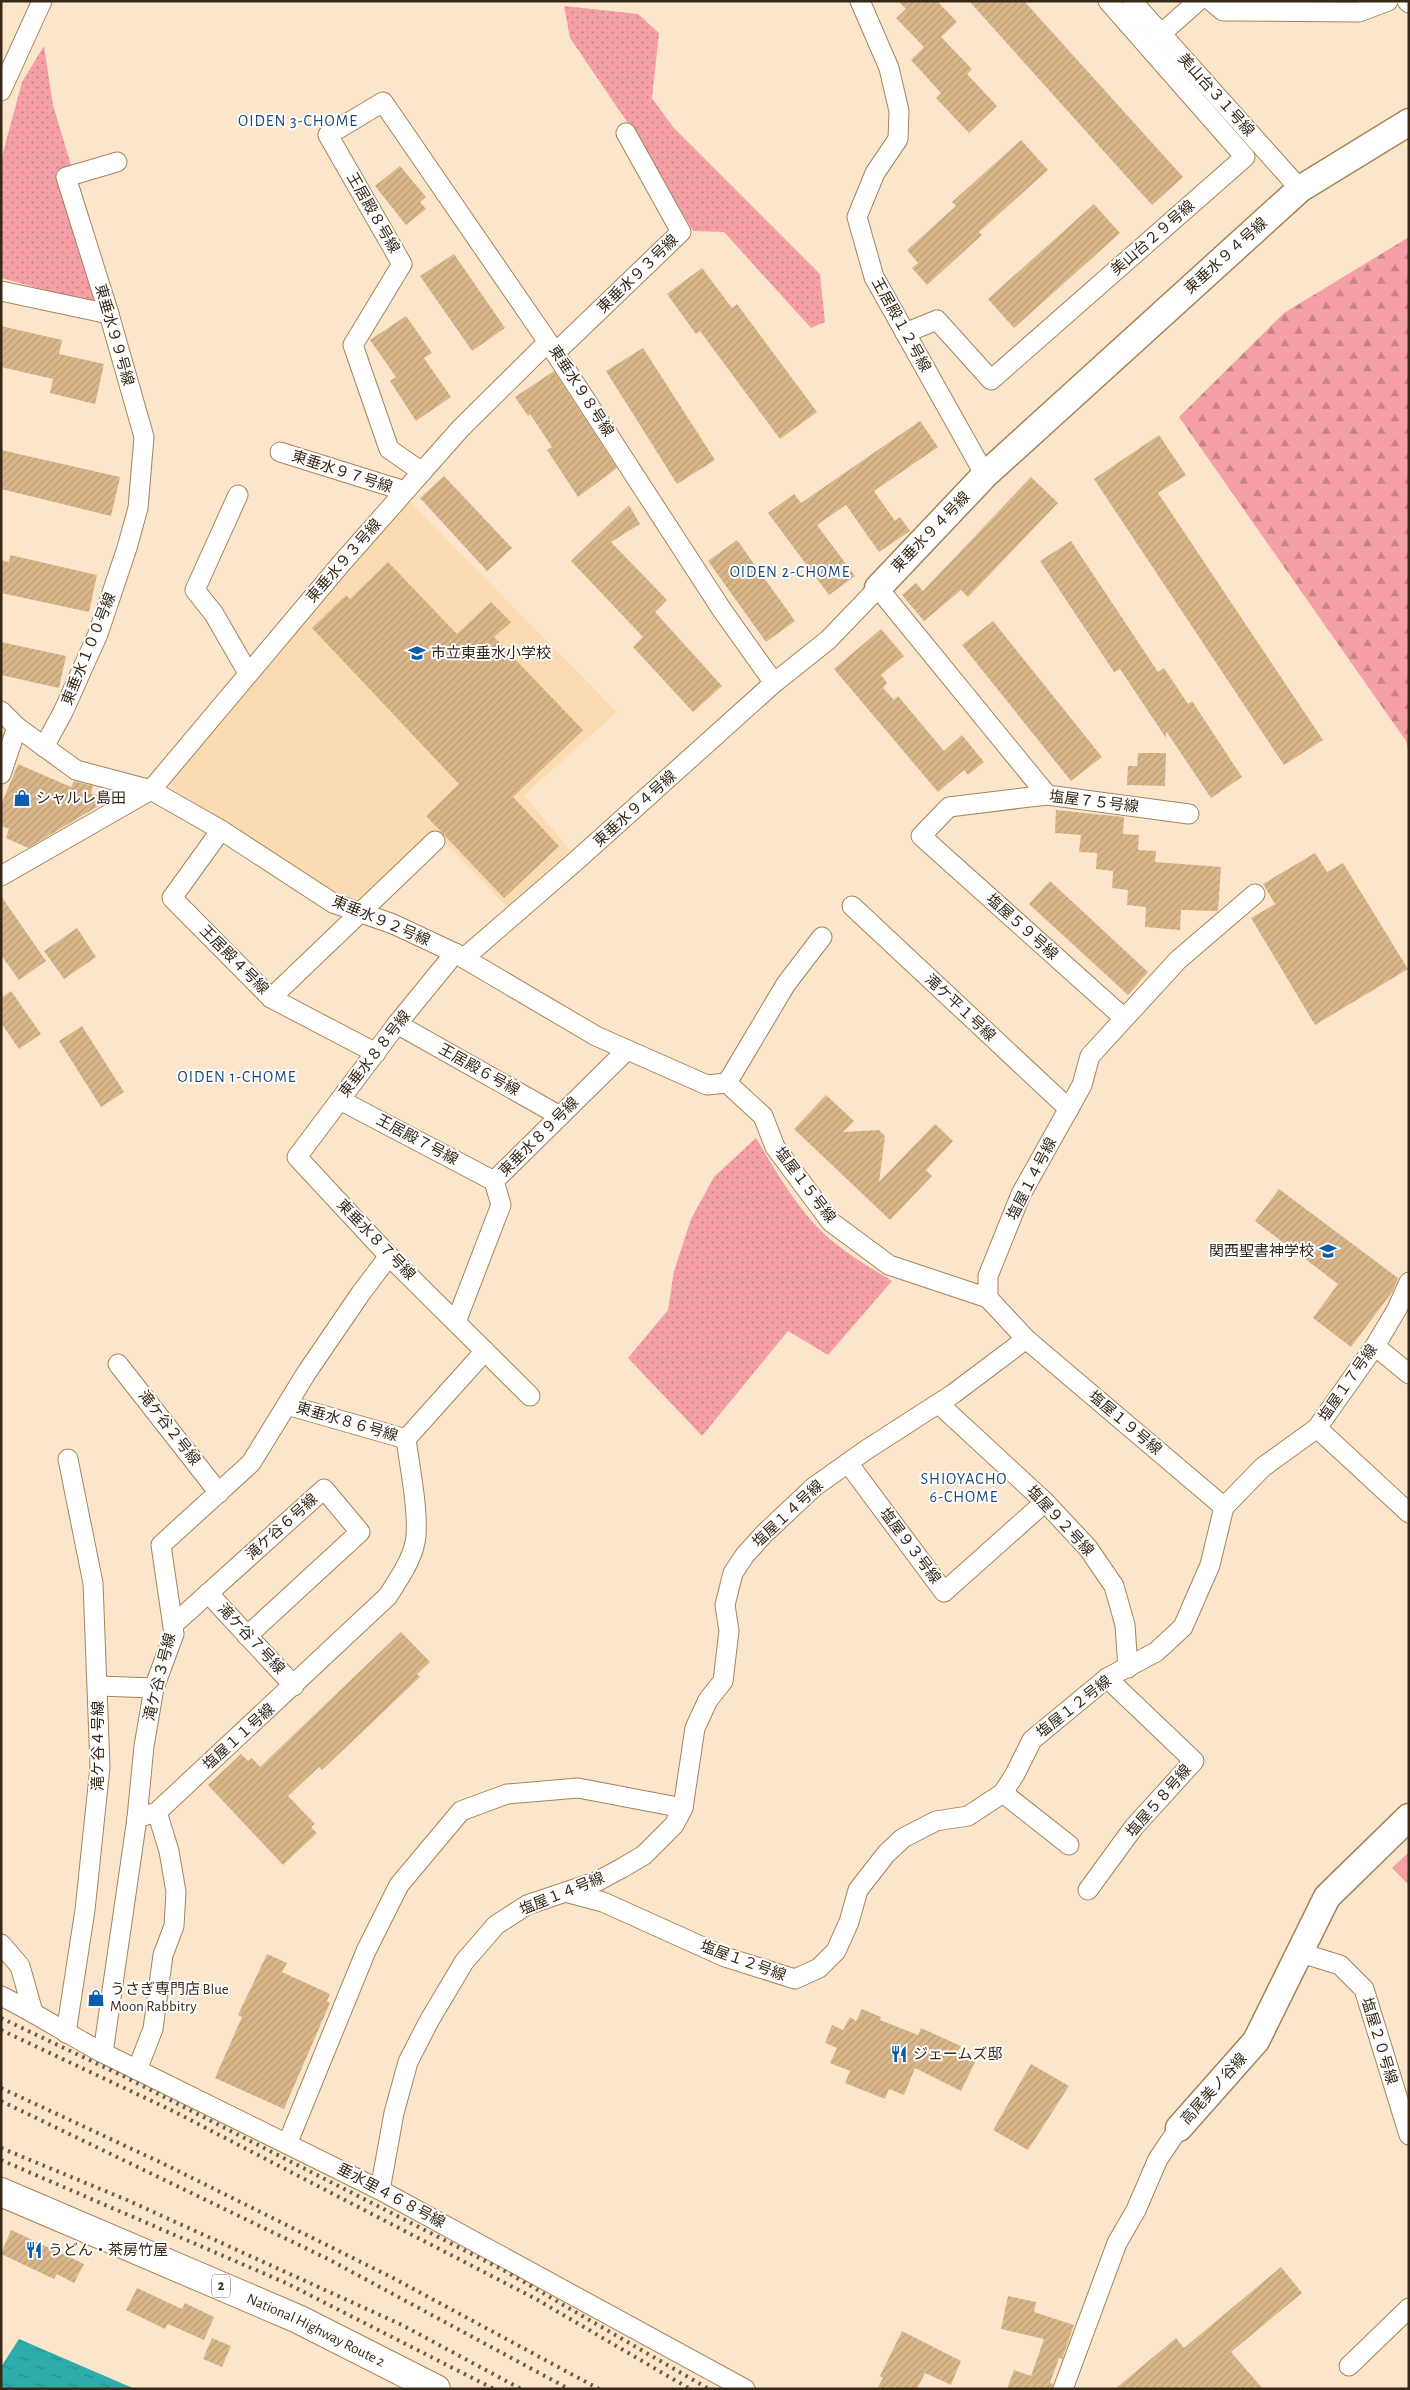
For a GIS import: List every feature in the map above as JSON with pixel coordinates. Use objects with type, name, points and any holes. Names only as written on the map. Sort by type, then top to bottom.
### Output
[{"type":"highway","name":"National Highway Route 2","points":[[1,2192],[298,2319],[436,2389]]},
{"type":"street","points":[[1,91],[42,1]]},
{"type":"street","name":"王居殿１２号線","points":[[860,1],[889,68],[899,111],[898,139],[875,173],[857,217],[874,278],[986,475]]},
{"type":"street","name":"美山台２９号線","points":[[905,333],[937,320],[991,380],[1246,157],[1108,1]]},
{"type":"street","name":"美山台３１号線","points":[[1132,1],[1300,189]]},
{"type":"street","points":[[1162,34],[1198,1]]},
{"type":"street","points":[[1211,1],[1223,11],[1349,12],[1359,12],[1388,1]]},
{"type":"street","name":"東垂水９８号線","points":[[383,102],[551,347],[722,610],[774,683]]},
{"type":"street","name":"王居殿８号線","points":[[383,102],[328,134],[402,264],[353,345],[389,449],[422,472]]},
{"type":"street","name":"東垂水９４号線","points":[[460,956],[577,860],[774,683],[828,640],[986,475],[1113,357],[1300,189],[1409,122]]},
{"type":"street","name":"東垂水９３号線","points":[[151,790],[248,673],[404,491],[461,428],[682,232],[626,133]]},
{"type":"street","name":"東垂水９９号線","points":[[117,162],[66,177],[109,314],[144,437],[138,508],[127,548]]},
{"type":"street","points":[[1,291],[109,314]]},
{"type":"street","name":"東垂水９７号線","points":[[280,452],[404,491]]},
{"type":"street","points":[[238,495],[195,590],[214,614],[248,673]]},
{"type":"street","name":"東垂水１００号線","points":[[44,747],[98,634],[127,548]]},
{"type":"street","points":[[878,588],[1047,795]]},
{"type":"street","name":"東垂水９２号線","points":[[1,711],[17,727],[76,770],[151,790],[221,830],[333,903],[393,924],[460,956],[541,1006],[626,1051],[707,1085],[727,1083]]},
{"type":"street","points":[[1,774],[17,727]]},
{"type":"street","points":[[1,876],[151,790]]},
{"type":"street","name":"塩屋７５号線","points":[[921,836],[949,807],[1047,795],[1189,814]]},
{"type":"street","name":"王居殿４号線","points":[[221,830],[172,898],[272,998],[376,1053]]},
{"type":"street","name":"塩屋５９号線","points":[[921,836],[1124,1018]]},
{"type":"street","points":[[272,998],[434,841]]},
{"type":"street","name":"塩屋１４号線","points":[[988,1298],[988,1276],[1022,1194],[1082,1084],[1090,1056],[1178,960],[1255,894]]},
{"type":"street","name":"滝ケ平１号線","points":[[852,906],[1069,1109]]},
{"type":"street","points":[[727,1083],[786,984],[822,937]]},
{"type":"street","name":"東垂水８８号線","points":[[297,1157],[397,1024],[460,956]]},
{"type":"street","name":"王居殿６号線","points":[[397,1024],[560,1116]]},
{"type":"street","name":"東垂水８９号線","points":[[456,1322],[501,1205],[494,1181],[626,1051]]},
{"type":"street","name":"塩屋１５号線","points":[[727,1083],[763,1116],[775,1147],[831,1222],[889,1265],[988,1298]]},
{"type":"street","name":"王居殿７号線","points":[[340,1100],[494,1181]]},
{"type":"street","name":"東垂水８７号線","points":[[297,1157],[389,1256],[530,1396]]},
{"type":"street","name":"滝ケ谷３号線","points":[[137,1818],[144,1746],[154,1688],[174,1634],[161,1545],[251,1463],[361,1293],[389,1256]]},
{"type":"street","name":"塩屋１７号線","points":[[1224,1507],[1264,1467],[1317,1428],[1375,1346],[1397,1309],[1409,1282]]},
{"type":"street","points":[[988,1298],[1026,1339]]},
{"type":"street","name":"塩屋１４号線","points":[[380,2190],[394,2113],[408,2062],[429,2021],[464,1962],[496,1925],[528,1905],[569,1893],[598,1881],[644,1855],[674,1825],[683,1808],[695,1728],[708,1700],[723,1681],[729,1631],[725,1604],[733,1574],[764,1534],[814,1487],[939,1404],[1026,1339]]},
{"type":"street","name":"塩屋１９号線","points":[[1026,1339],[1224,1507]]},
{"type":"street","points":[[1375,1346],[1409,1374]]},
{"type":"street","points":[[406,1439],[485,1351]]},
{"type":"street","name":"滝ケ谷２号線","points":[[118,1364],[219,1493]]},
{"type":"street","name":"塩屋９２号線","points":[[939,1404],[1045,1502],[1088,1548],[1114,1586],[1125,1625],[1128,1668]]},
{"type":"street","name":"東垂水８６号線","points":[[287,1405],[406,1439]]},
{"type":"street","points":[[1317,1428],[1409,1513]]},
{"type":"street","name":"塩屋１１号線","points":[[137,1818],[157,1812],[294,1686],[388,1596],[405,1568],[416,1537],[413,1490],[406,1439]]},
{"type":"street","name":"滝ケ谷４号線","points":[[66,2034],[94,1841],[100,1767],[93,1583],[68,1459]]},
{"type":"street","name":"塩屋９３号線","points":[[848,1463],[944,1592],[1045,1502]]},
{"type":"street","name":"滝ケ谷６号線","points":[[173,1624],[324,1489],[360,1532],[247,1636]]},
{"type":"street","name":"塩屋１２号線","points":[[569,1893],[603,1902],[724,1958],[795,1979],[819,1968],[836,1951],[849,1922],[858,1890],[886,1854],[904,1838],[936,1822],[968,1816],[1003,1793],[1016,1774],[1032,1740],[1107,1678],[1156,1652],[1183,1627],[1210,1566],[1224,1507]]},
{"type":"street","name":"滝ケ谷７号線","points":[[208,1593],[294,1686]]},
{"type":"street","name":"塩屋５８号線","points":[[1088,1890],[1134,1827],[1194,1761],[1107,1678]]},
{"type":"street","points":[[98,1686],[154,1688]]},
{"type":"street","points":[[288,2142],[366,1951],[399,1885],[461,1811],[507,1794],[578,1788],[683,1808]]},
{"type":"street","points":[[1003,1793],[1069,1845]]},
{"type":"street","points":[[137,2070],[153,2029],[162,1955],[174,1926],[176,1892],[169,1851],[157,1812]]},
{"type":"street","name":"高尾美ノ谷線","points":[[1063,2389],[1117,2243],[1136,2210],[1158,2159],[1179,2128],[1256,2041],[1302,1953],[1327,1897],[1409,1817]]},
{"type":"street","points":[[103,2053],[137,1818]]},
{"type":"street","points":[[1,1944],[20,1966],[33,2012]]},
{"type":"street","name":"塩屋２０号線","points":[[1302,1953],[1340,1965],[1364,1989],[1409,2135]]},
{"type":"street","name":"垂水里４６８号線","points":[[1,1996],[33,2012],[66,2034],[103,2053],[288,2142],[380,2190],[745,2389]]},
{"type":"street","points":[[1350,2366],[1406,2317]]},
{"type":"shaded area","name":"市立東垂水小学校","points":[[406,498],[617,712],[524,795],[570,850],[507,907],[444,841],[374,904],[330,892],[166,784]]},
{"type":"green space","points":[[564,6],[638,14],[659,33],[652,98],[673,127],[820,274],[825,322],[811,328],[724,232],[693,231],[638,138],[570,38]]},
{"type":"green space","points":[[44,46],[53,105],[71,165],[58,171],[97,300],[93,303],[1,278],[1,160],[22,82]]},
{"type":"green space","points":[[1409,237],[1409,753],[1406,741],[1179,417],[1284,313]]},
{"type":"green space","points":[[756,1138],[793,1197],[814,1224],[846,1252],[892,1281],[828,1355],[788,1331],[702,1436],[628,1358],[668,1310],[674,1271],[691,1219],[714,1177]]},
{"type":"green space","points":[[1409,1852],[1409,1885],[1392,1868]]},
{"type":"water","points":[[19,2339],[135,2389],[1,2389],[1,2367]]},
{"type":"building","points":[[898,1],[937,1],[957,22],[941,37],[972,69],[967,74],[997,106],[969,133],[936,98],[941,93],[911,60],[924,47],[896,18],[906,9]]},
{"type":"building","points":[[969,1],[1024,1],[1183,177],[1152,205]]},
{"type":"building","points":[[1021,140],[1048,170],[979,232],[982,235],[927,285],[912,268],[918,263],[907,250],[956,206],[952,202]]},
{"type":"building","points":[[400,166],[426,197],[420,202],[426,209],[406,225],[375,186]]},
{"type":"building","points":[[1094,204],[1120,233],[1014,328],[988,299]]},
{"type":"building","points":[[454,254],[505,328],[472,351],[420,276]]},
{"type":"building","points":[[702,268],[732,308],[737,304],[817,412],[780,439],[700,331],[696,334],[667,294]]},
{"type":"building","points":[[406,316],[432,353],[424,358],[451,397],[416,421],[390,381],[396,377],[370,340]]},
{"type":"building","points":[[1,326],[62,340],[59,354],[104,364],[95,404],[50,393],[53,379],[1,367]]},
{"type":"building","points":[[643,348],[715,460],[677,484],[606,371]]},
{"type":"building","points":[[554,371],[617,468],[578,497],[547,450],[552,447],[530,414],[528,416],[515,397]]},
{"type":"building","points":[[920,421],[938,447],[874,491],[895,521],[900,517],[910,531],[879,552],[846,505],[817,525],[855,576],[829,595],[768,513],[794,494],[801,503]]},
{"type":"building","points":[[1159,435],[1186,475],[1158,493],[1323,740],[1284,765],[1094,479]]},
{"type":"building","points":[[1,450],[120,477],[111,516],[1,489]]},
{"type":"building","points":[[444,476],[512,548],[487,571],[420,498]]},
{"type":"building","points":[[1031,477],[1058,503],[968,597],[961,590],[924,621],[902,595],[916,583],[923,591]]},
{"type":"building","points":[[629,505],[640,524],[611,542],[667,600],[655,612],[722,686],[693,712],[633,647],[643,637],[571,561]]},
{"type":"building","points":[[737,540],[795,621],[766,642],[708,561]]},
{"type":"building","points":[[1071,541],[1158,672],[1164,668],[1188,704],[1192,701],[1242,777],[1211,798],[1166,731],[1166,738],[1120,669],[1114,672],[1040,561]]},
{"type":"building","points":[[10,555],[97,575],[89,612],[1,593],[1,560],[9,562]]},
{"type":"building","points":[[388,562],[457,634],[491,602],[511,622],[494,637],[583,730],[513,797],[559,846],[504,898],[426,816],[459,784],[312,628],[346,595],[350,599]]},
{"type":"building","points":[[993,621],[1102,757],[1071,781],[962,645]]},
{"type":"building","points":[[881,629],[904,656],[881,675],[887,683],[883,688],[894,700],[898,696],[944,751],[962,735],[984,762],[968,775],[964,770],[938,792],[834,669]]},
{"type":"building","points":[[1,642],[66,656],[59,688],[1,675]]},
{"type":"building","points":[[1138,753],[1166,753],[1165,786],[1127,785],[1128,766],[1137,766]]},
{"type":"building","points":[[18,764],[71,787],[74,781],[93,786],[91,794],[115,796],[28,848],[6,838],[9,829],[1,826],[1,805]]},
{"type":"building","points":[[1056,810],[1124,817],[1123,834],[1139,835],[1138,850],[1156,851],[1155,862],[1221,867],[1218,911],[1181,910],[1180,930],[1145,927],[1146,907],[1127,905],[1128,890],[1112,888],[1113,871],[1096,869],[1097,853],[1079,852],[1081,835],[1055,833]]},
{"type":"building","points":[[1315,853],[1327,872],[1343,863],[1408,969],[1315,1025],[1251,918],[1275,904],[1263,884]]},
{"type":"building","points":[[1050,881],[1148,972],[1128,995],[1029,904]]},
{"type":"building","points":[[1,896],[46,961],[19,980],[1,955]]},
{"type":"building","points":[[77,928],[96,957],[64,979],[44,951]]},
{"type":"building","points":[[11,991],[41,1034],[19,1049],[1,1023],[1,998]]},
{"type":"building","points":[[82,1026],[124,1092],[101,1107],[59,1041]]},
{"type":"building","points":[[826,1095],[854,1121],[843,1132],[879,1130],[885,1136],[879,1182],[935,1124],[953,1141],[926,1170],[932,1176],[890,1220],[794,1129]]},
{"type":"building","name":"関西聖書神学校","points":[[1279,1189],[1398,1278],[1393,1291],[1351,1347],[1313,1318],[1338,1284],[1255,1221]]},
{"type":"building","points":[[401,1632],[430,1662],[417,1674],[420,1677],[322,1770],[319,1767],[288,1796],[315,1824],[311,1827],[317,1833],[283,1865],[208,1785],[241,1754],[248,1761],[252,1758],[260,1767]]},
{"type":"building","points":[[267,1954],[287,1963],[282,1972],[330,1994],[327,2001],[330,2003],[284,2109],[215,2078],[242,2017],[238,2015]]},
{"type":"building","name":"ジェームズ邸","points":[[862,2009],[881,2017],[880,2020],[918,2035],[921,2028],[961,2046],[957,2052],[976,2060],[961,2091],[915,2068],[904,2095],[889,2089],[885,2099],[845,2083],[850,2071],[830,2063],[837,2048],[825,2043],[832,2025],[843,2030],[850,2017],[856,2021]]},
{"type":"building","points":[[1031,2064],[1069,2086],[1028,2150],[993,2130]]},
{"type":"building","points":[[11,2230],[84,2264],[74,2283],[57,2274],[54,2279],[1,2254]]},
{"type":"building","points":[[1281,2267],[1302,2293],[1231,2352],[1263,2389],[1115,2389],[1176,2338],[1184,2348]]},
{"type":"building","points":[[137,2288],[182,2309],[185,2303],[214,2317],[204,2340],[168,2324],[165,2329],[126,2310]]},
{"type":"building","points":[[1008,2296],[1036,2302],[1034,2312],[1074,2325],[1062,2359],[1059,2358],[1050,2383],[1053,2384],[1052,2389],[1007,2389],[1014,2370],[1031,2376],[1044,2339],[1001,2329]]},
{"type":"building","points":[[902,2331],[961,2361],[951,2385],[925,2373],[917,2389],[877,2389],[883,2378],[880,2376]]},
{"type":"building","points":[[212,2338],[231,2346],[222,2367],[203,2359]]},
{"type":"railway","points":[[1,2018],[125,2077],[503,2270],[709,2389]]},
{"type":"railway","points":[[1,2030],[173,2111],[536,2299],[690,2389]]},
{"type":"railway","points":[[1,2088],[162,2163],[395,2279],[599,2389]]},
{"type":"railway","points":[[1,2101],[328,2259],[569,2389]]},
{"type":"railway","points":[[1,2148],[127,2200],[402,2325],[521,2389]]},
{"type":"railway","points":[[1,2160],[286,2283],[494,2389]]},
{"type":"place","name":"市立東垂水小学校","points":[[417,653]]},
{"type":"place","name":"シャルレ島田","points":[[22,798]]},
{"type":"place","name":"関西聖書神学校","points":[[1328,1251]]},
{"type":"place","name":"うさぎ専門店 Blue Moon Rabbitry","points":[[96,1998]]},
{"type":"place","name":"ジェームズ邸","points":[[899,2054]]},
{"type":"place","name":"うどん・茶房竹屋","points":[[34,2250]]},
{"type":"district","name":"OIDEN 3-CHOME","points":[[298,121]]},
{"type":"district","name":"OIDEN 2-CHOME","points":[[790,572]]},
{"type":"district","name":"OIDEN 1-CHOME","points":[[237,1077]]},
{"type":"district","name":"SHIOYACHO 6-CHOME","points":[[964,1488]]}]
